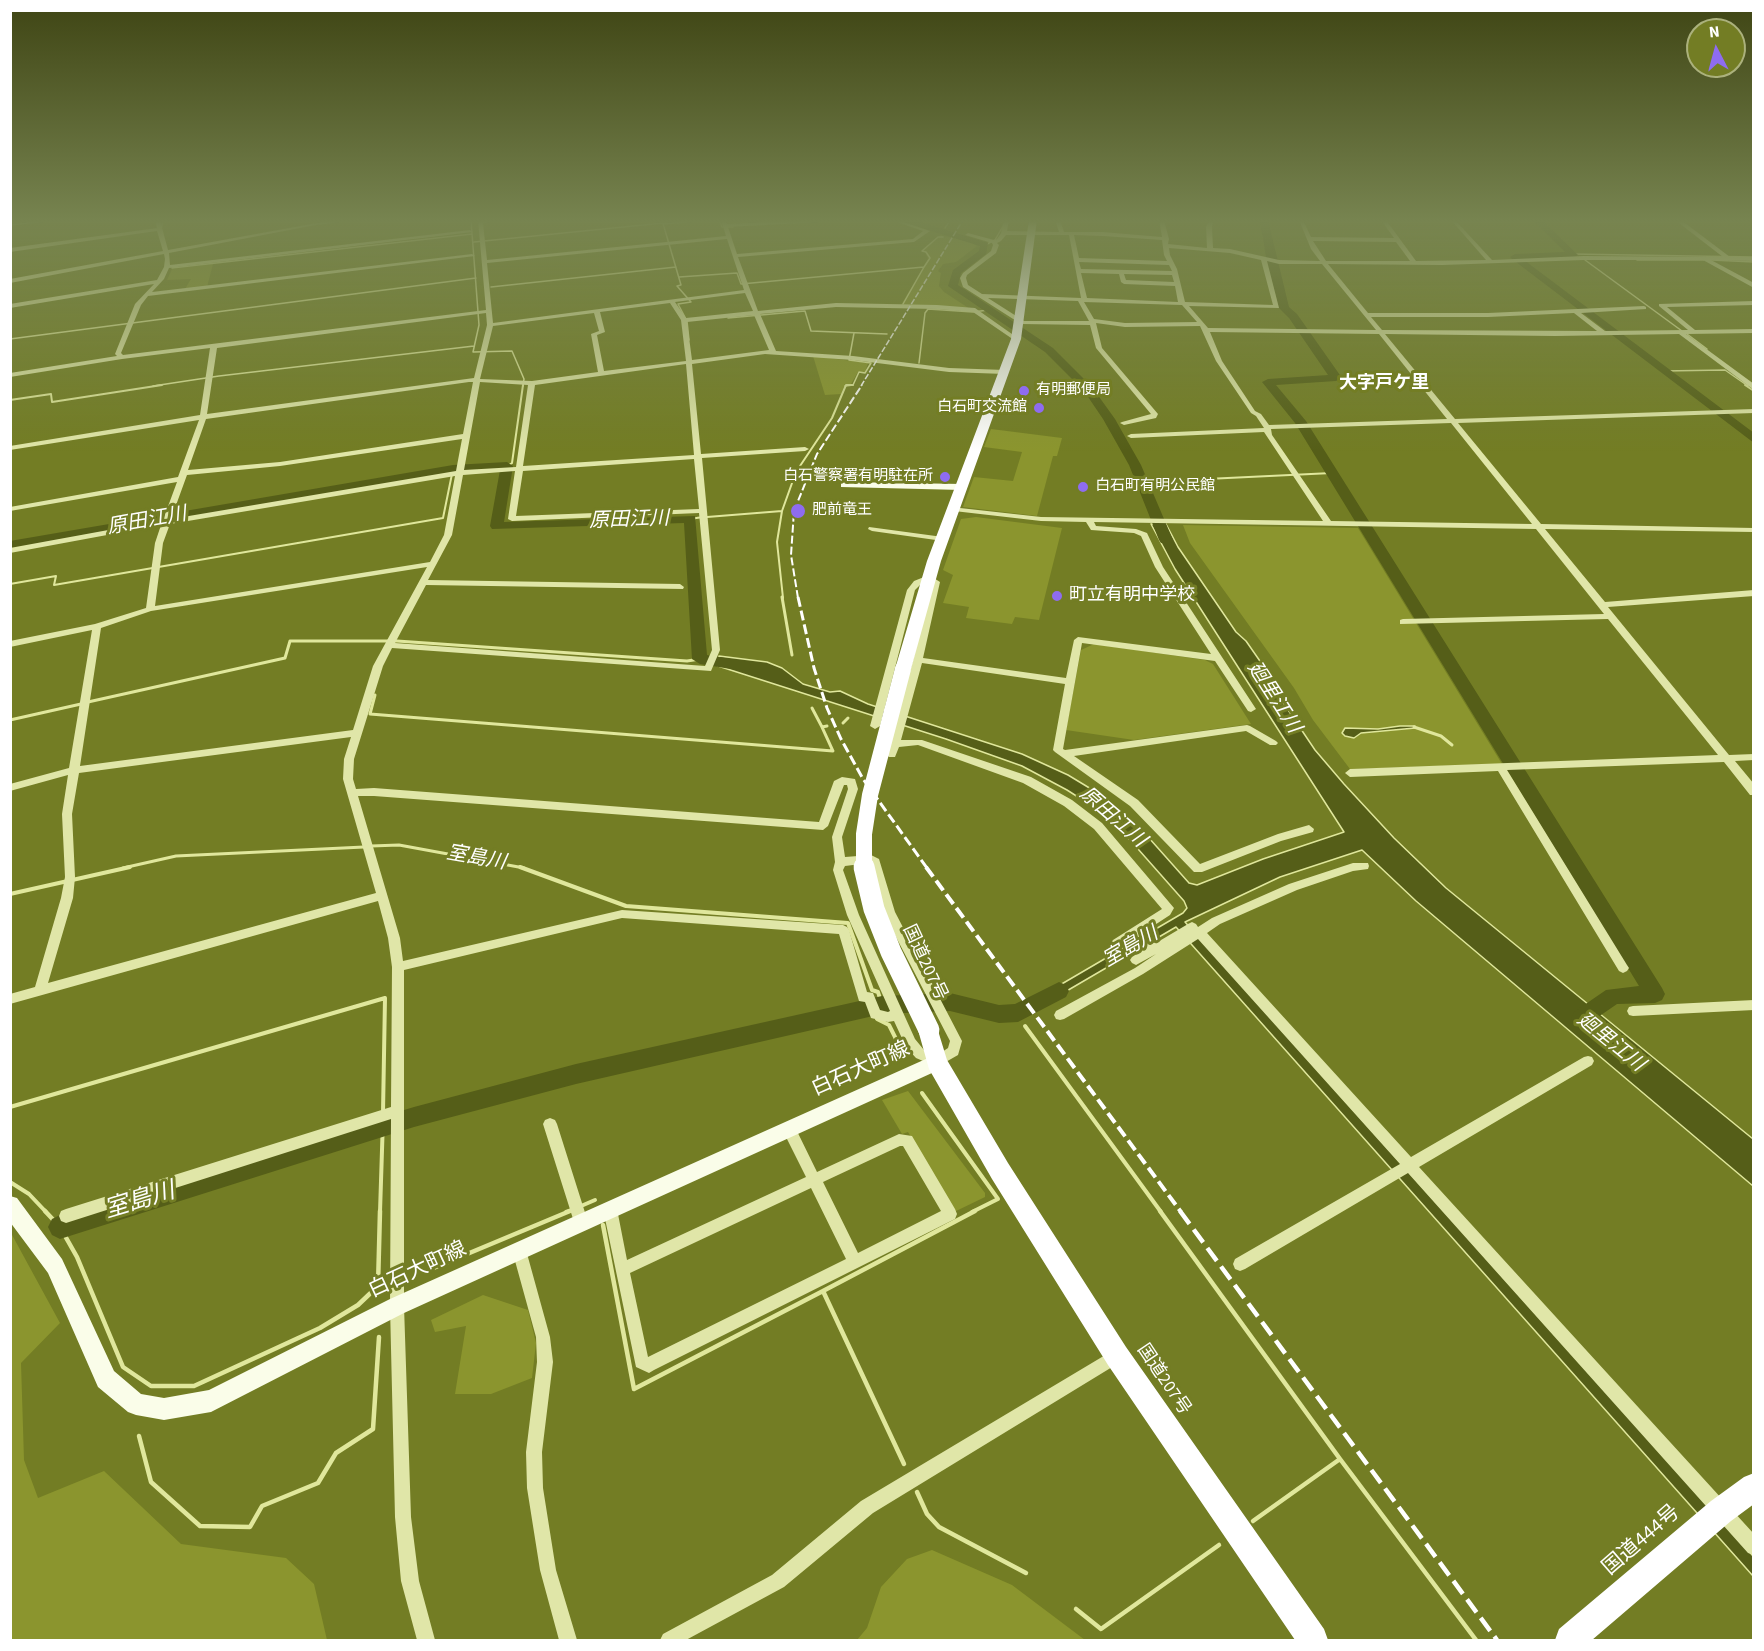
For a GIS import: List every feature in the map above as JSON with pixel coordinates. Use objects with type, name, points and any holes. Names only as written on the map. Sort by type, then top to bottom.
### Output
[{"type":"highway","name":"国道207号","points":[[1022,298],[1016,339],[1005,372],[928,578],[910,664],[870,795],[864,834],[864,866],[874,909],[886,941],[935,1022],[937,1062],[1000,1171],[1117,1356],[1313,1641]]},
{"type":"highway","name":"国道444号","points":[[1570,1641],[1712,1519],[1754,1487]]},
{"type":"main road","points":[[845,485],[962,487]]},
{"type":"main road","name":"白石大町線","points":[[10,1205],[55,1266],[106,1380],[136,1404],[164,1409],[211,1401],[397,1306],[519,1250],[578,1213],[610,1209],[937,1062]]},
{"type":"street","points":[[10,306],[63,297]]},
{"type":"street","points":[[122,357],[118,354],[131,321],[144,297]]},
{"type":"street","points":[[426,1641],[410,1581],[403,1517],[397,1306],[398,1129],[388,1114],[398,967],[394,938],[348,779],[349,759],[378,666],[448,535],[456,472],[490,325],[487,297]]},
{"type":"street","points":[[490,325],[701,297]]},
{"type":"street","points":[[751,297],[773,352]]},
{"type":"street","points":[[981,297],[1026,323],[1200,324]]},
{"type":"street","points":[[1002,297],[1277,308],[1275,297]]},
{"type":"street","points":[[1181,297],[1183,304],[1193,312],[1206,330],[1220,361],[1253,412],[1259,415],[1268,435],[1329,524]]},
{"type":"street","points":[[1353,297],[1754,792]]},
{"type":"street","points":[[1082,300],[1093,322],[1099,348],[1155,414],[1154,417],[1124,423]]},
{"type":"street","points":[[390,642],[708,669],[716,650],[702,515],[700,457],[686,320],[672,302]]},
{"type":"street","points":[[1694,332],[1661,305],[1754,303]]},
{"type":"street","points":[[686,320],[841,305],[938,307],[977,312],[1016,339]]},
{"type":"street","points":[[1368,315],[1488,315],[1644,308]]},
{"type":"street","points":[[10,375],[122,357],[489,310]]},
{"type":"street","points":[[1580,311],[1604,332]]},
{"type":"street","points":[[597,312],[602,332],[594,334],[601,373]]},
{"type":"street","points":[[1206,330],[1383,333],[1754,331]]},
{"type":"street","points":[[1680,332],[1754,388]]},
{"type":"street","points":[[150,609],[166,518],[203,417],[214,346]]},
{"type":"street","points":[[10,448],[203,417],[477,380],[530,383],[773,352],[949,370],[1005,372]]},
{"type":"street","points":[[530,383],[512,519],[702,515]]},
{"type":"street","points":[[1131,436],[1303,426],[1754,411]]},
{"type":"street","points":[[10,509],[182,476],[466,436]]},
{"type":"street","points":[[10,551],[166,518],[456,472],[805,449]]},
{"type":"street","points":[[954,509],[1041,519],[1754,530]]},
{"type":"street","points":[[1088,520],[1094,528],[1136,531],[1144,535],[1159,567],[1251,709]]},
{"type":"street","points":[[872,529],[943,539]]},
{"type":"street","points":[[10,644],[97,626],[150,609],[432,564]]},
{"type":"street","points":[[875,726],[911,590],[917,583],[928,578]]},
{"type":"street","points":[[423,582],[680,587]]},
{"type":"street","points":[[1601,605],[1754,593]]},
{"type":"street","points":[[1403,622],[1611,616]]},
{"type":"street","points":[[40,991],[70,881],[67,814],[97,626]]},
{"type":"street","points":[[1217,658],[1078,639],[1058,750],[1134,803],[1198,869],[1278,838],[1309,829]]},
{"type":"street","points":[[1070,682],[910,664],[905,705],[894,744],[919,742],[1027,780],[1068,803],[1098,826],[1168,908],[1166,912],[1117,943]]},
{"type":"street","points":[[1064,754],[1246,728],[1273,743]]},
{"type":"street","points":[[10,788],[73,770],[356,733]]},
{"type":"street","points":[[1350,773],[1754,757]]},
{"type":"street","points":[[1510,767],[1623,968]]},
{"type":"street","points":[[352,793],[374,792],[823,826],[838,784],[847,781],[854,785],[837,837],[840,862],[838,870],[853,915],[910,1043],[920,1054],[937,1062]]},
{"type":"street","points":[[840,862],[871,859],[875,862],[889,912],[929,989],[935,1022]]},
{"type":"street","points":[[1136,960],[1195,930],[1293,887],[1353,867],[1364,866]]},
{"type":"street","points":[[10,999],[382,896]]},
{"type":"street","points":[[398,967],[622,914],[843,930],[863,997],[869,997],[875,1014],[888,1017],[896,1015]]},
{"type":"street","points":[[1195,930],[1409,1166],[1712,1519],[1754,1547]]},
{"type":"street","points":[[1135,931],[1155,949]]},
{"type":"street","points":[[1060,1015],[1139,971],[1183,937]]},
{"type":"street","points":[[1633,1011],[1754,1005]]},
{"type":"street","points":[[1240,1264],[1588,1061]]},
{"type":"street","points":[[66,1216],[388,1114]]},
{"type":"street","points":[[550,1124],[578,1213]]},
{"type":"street","points":[[789,1129],[855,1262]]},
{"type":"street","points":[[610,1209],[641,1362],[649,1365],[950,1214],[907,1140],[899,1140],[623,1269]]},
{"type":"street","points":[[519,1250],[543,1337],[544,1362],[534,1452],[535,1488],[548,1570],[568,1641]]},
{"type":"street","points":[[669,1641],[778,1581],[867,1507],[1117,1356]]},
{"type":"shaded area","points":[[906,297],[952,297],[970,309],[901,305]]},
{"type":"shaded area","points":[[813,356],[868,363],[865,372],[858,372],[851,384],[845,384],[841,394],[825,395]]},
{"type":"shaded area","points":[[991,429],[1062,438],[1057,456],[1053,456],[1037,516],[963,507],[974,477],[1013,481],[1022,452],[984,447]]},
{"type":"shaded area","points":[[976,517],[1062,528],[1039,620],[1015,617],[1012,624],[966,618],[969,607],[943,603],[953,575],[943,570],[961,519]]},
{"type":"shaded area","points":[[1183,525],[1358,528],[1502,764],[1350,769],[1313,720],[1294,688],[1190,543]]},
{"type":"shaded area","points":[[1094,644],[1205,660],[1213,664],[1251,724],[1134,740],[1066,730],[1081,650]]},
{"type":"shaded area","points":[[908,1091],[985,1193],[985,1197],[954,1212],[908,1132],[902,1134],[882,1100]]},
{"type":"shaded area","points":[[11,1233],[60,1323],[21,1363],[24,1460],[38,1498],[104,1471],[181,1544],[286,1558],[314,1584],[327,1640],[11,1640]]},
{"type":"shaded area","points":[[483,1295],[528,1310],[536,1343],[532,1378],[491,1394],[455,1394],[466,1326],[435,1332],[431,1320]]},
{"type":"shaded area","points":[[932,1550],[1012,1585],[1085,1640],[857,1640],[867,1628],[881,1587],[907,1559]]},
{"type":"water","points":[[1151,524],[1166,524],[1178,547],[1236,632],[1246,641],[1262,664],[1264,674],[1315,750],[1394,838],[1446,888],[1753,1139],[1753,1186],[1416,901],[1362,850],[1280,877],[1185,922],[1753,1556],[1753,1576],[1176,927],[1041,1006],[1036,999],[1183,913],[1187,908],[1184,901],[1123,832],[1100,811],[1022,766],[946,739],[718,666],[719,656],[767,662],[782,668],[803,684],[830,692],[840,691],[868,704],[1022,754],[1068,775],[1101,795],[1133,820],[1189,883],[1197,885],[1263,859],[1344,832],[1175,569]]},
{"type":"water","points":[[1415,726],[1415,728],[1361,733],[1354,738],[1342,733],[1345,728],[1378,729]]},
{"type":"waterway","points":[[10,339],[330,297]]},
{"type":"waterway","points":[[477,297],[479,325],[473,352],[512,351],[524,379],[523,386]]},
{"type":"waterway","points":[[687,297],[691,302],[678,304],[687,321],[689,340]]},
{"type":"waterway","points":[[903,304],[907,297]]},
{"type":"waterway","name":"廻里江川","points":[[970,297],[1049,350],[1088,389],[1109,419],[1135,465],[1166,540]]},
{"type":"waterway","points":[[1281,297],[1284,308],[1293,316],[1336,378],[1268,382],[1300,421],[1655,994],[1613,996],[1581,1018]]},
{"type":"waterway","points":[[1568,297],[1754,439]]},
{"type":"waterway","points":[[1636,297],[1682,331]]},
{"type":"waterway","points":[[919,363],[925,313],[928,309],[973,312],[988,310]]},
{"type":"waterway","points":[[728,318],[805,311],[811,331],[887,334]]},
{"type":"waterway","points":[[853,385],[859,372],[865,373],[871,363],[849,360],[854,333]]},
{"type":"waterway","points":[[1687,334],[1707,349]]},
{"type":"waterway","points":[[153,386],[474,346]]},
{"type":"waterway","points":[[1663,371],[1725,370],[1748,386]]},
{"type":"waterway","points":[[10,400],[51,394],[52,402],[162,385]]},
{"type":"waterway","points":[[507,466],[512,463],[523,385]]},
{"type":"waterway","points":[[846,386],[853,385]]},
{"type":"waterway","points":[[846,386],[853,385]]},
{"type":"waterway","points":[[1745,385],[1754,391]]},
{"type":"waterway","points":[[782,511],[796,472],[832,418],[846,386]]},
{"type":"waterway","name":"原田江川","points":[[10,545],[453,469],[507,466],[497,526],[690,519],[700,659],[743,666]]},
{"type":"waterway","points":[[10,584],[56,576],[54,585],[443,518],[453,469]]},
{"type":"waterway","points":[[1165,481],[1332,473]]},
{"type":"waterway","points":[[1143,482],[1152,482]]},
{"type":"waterway","points":[[707,517],[782,511]]},
{"type":"waterway","points":[[782,511],[777,542],[783,598]]},
{"type":"waterway","points":[[690,519],[703,517]]},
{"type":"waterway","points":[[782,597],[792,655]]},
{"type":"waterway","points":[[88,702],[285,658],[290,641],[397,641],[687,661],[700,659]]},
{"type":"waterway","points":[[375,695],[370,714],[833,751],[822,727]]},
{"type":"waterway","points":[[10,720],[81,704]]},
{"type":"waterway","points":[[812,708],[822,727]]},
{"type":"waterway","points":[[843,723],[848,718]]},
{"type":"waterway","points":[[822,727],[827,726]]},
{"type":"waterway","points":[[1414,727],[1441,736],[1452,745]]},
{"type":"waterway","name":"室島川","points":[[371,846],[399,845],[521,868]]},
{"type":"waterway","name":"室島川","points":[[123,868],[176,856],[364,847]]},
{"type":"waterway","name":"室島川","points":[[10,894],[130,867]]},
{"type":"waterway","name":"室島川","points":[[521,868],[626,906],[848,923],[872,990],[878,992],[882,1005]]},
{"type":"waterway","name":"室島川","points":[[60,1227],[414,1117],[576,1074],[882,1005],[950,1002],[999,1014],[1018,1013],[1059,991]]},
{"type":"waterway","points":[[10,1107],[385,998],[383,1112]]},
{"type":"waterway","points":[[877,1019],[889,1025],[897,1041]]},
{"type":"waterway","points":[[1025,1026],[1161,1212]]},
{"type":"waterway","points":[[922,1093],[998,1199],[972,1212]]},
{"type":"waterway","points":[[380,1212],[383,1119]]},
{"type":"waterway","points":[[10,1182],[29,1194],[46,1212]]},
{"type":"waterway","points":[[581,1206],[595,1200]]},
{"type":"waterway","points":[[566,1212],[572,1210]]},
{"type":"waterway","points":[[45,1211],[60,1227],[77,1257],[123,1367],[151,1386],[194,1386],[320,1328],[358,1305],[378,1286],[380,1211]]},
{"type":"waterway","points":[[424,1272],[570,1211]]},
{"type":"waterway","points":[[823,1291],[975,1211]]},
{"type":"waterway","points":[[1160,1211],[1340,1459]]},
{"type":"waterway","points":[[603,1225],[634,1389],[823,1291]]},
{"type":"waterway","points":[[823,1291],[904,1464]]},
{"type":"waterway","points":[[139,1436],[151,1482],[200,1526],[250,1527],[262,1506],[318,1483],[336,1453],[373,1429],[379,1337]]},
{"type":"waterway","points":[[1253,1521],[1340,1459]]},
{"type":"waterway","points":[[1340,1459],[1476,1640]]},
{"type":"waterway","points":[[917,1492],[927,1514],[939,1527],[1026,1573]]},
{"type":"waterway","points":[[1076,1609],[1101,1629],[1219,1545]]},
{"type":"railway","points":[[861,386],[916,297]]},
{"type":"railway","points":[[798,598],[791,555],[794,511],[817,454],[862,385]]},
{"type":"railway","points":[[798,597],[814,668],[827,708],[841,739],[863,779],[927,868]]},
{"type":"railway","points":[[926,867],[1181,1212]]},
{"type":"railway","points":[[1180,1211],[1497,1640]]},
{"type":"place","name":"有明郵便局","points":[[1024,391]]},
{"type":"place","name":"白石町交流館","points":[[1039,408]]},
{"type":"place","name":"白石警察署有明駐在所","points":[[945,477]]},
{"type":"place","name":"白石町有明公民館","points":[[1083,487]]},
{"type":"place","name":"肥前竜王","points":[[798,511]]},
{"type":"place","name":"町立有明中学校","points":[[1057,596]]},
{"type":"district","name":"大字戸ケ里","points":[[1384,384]]}]
